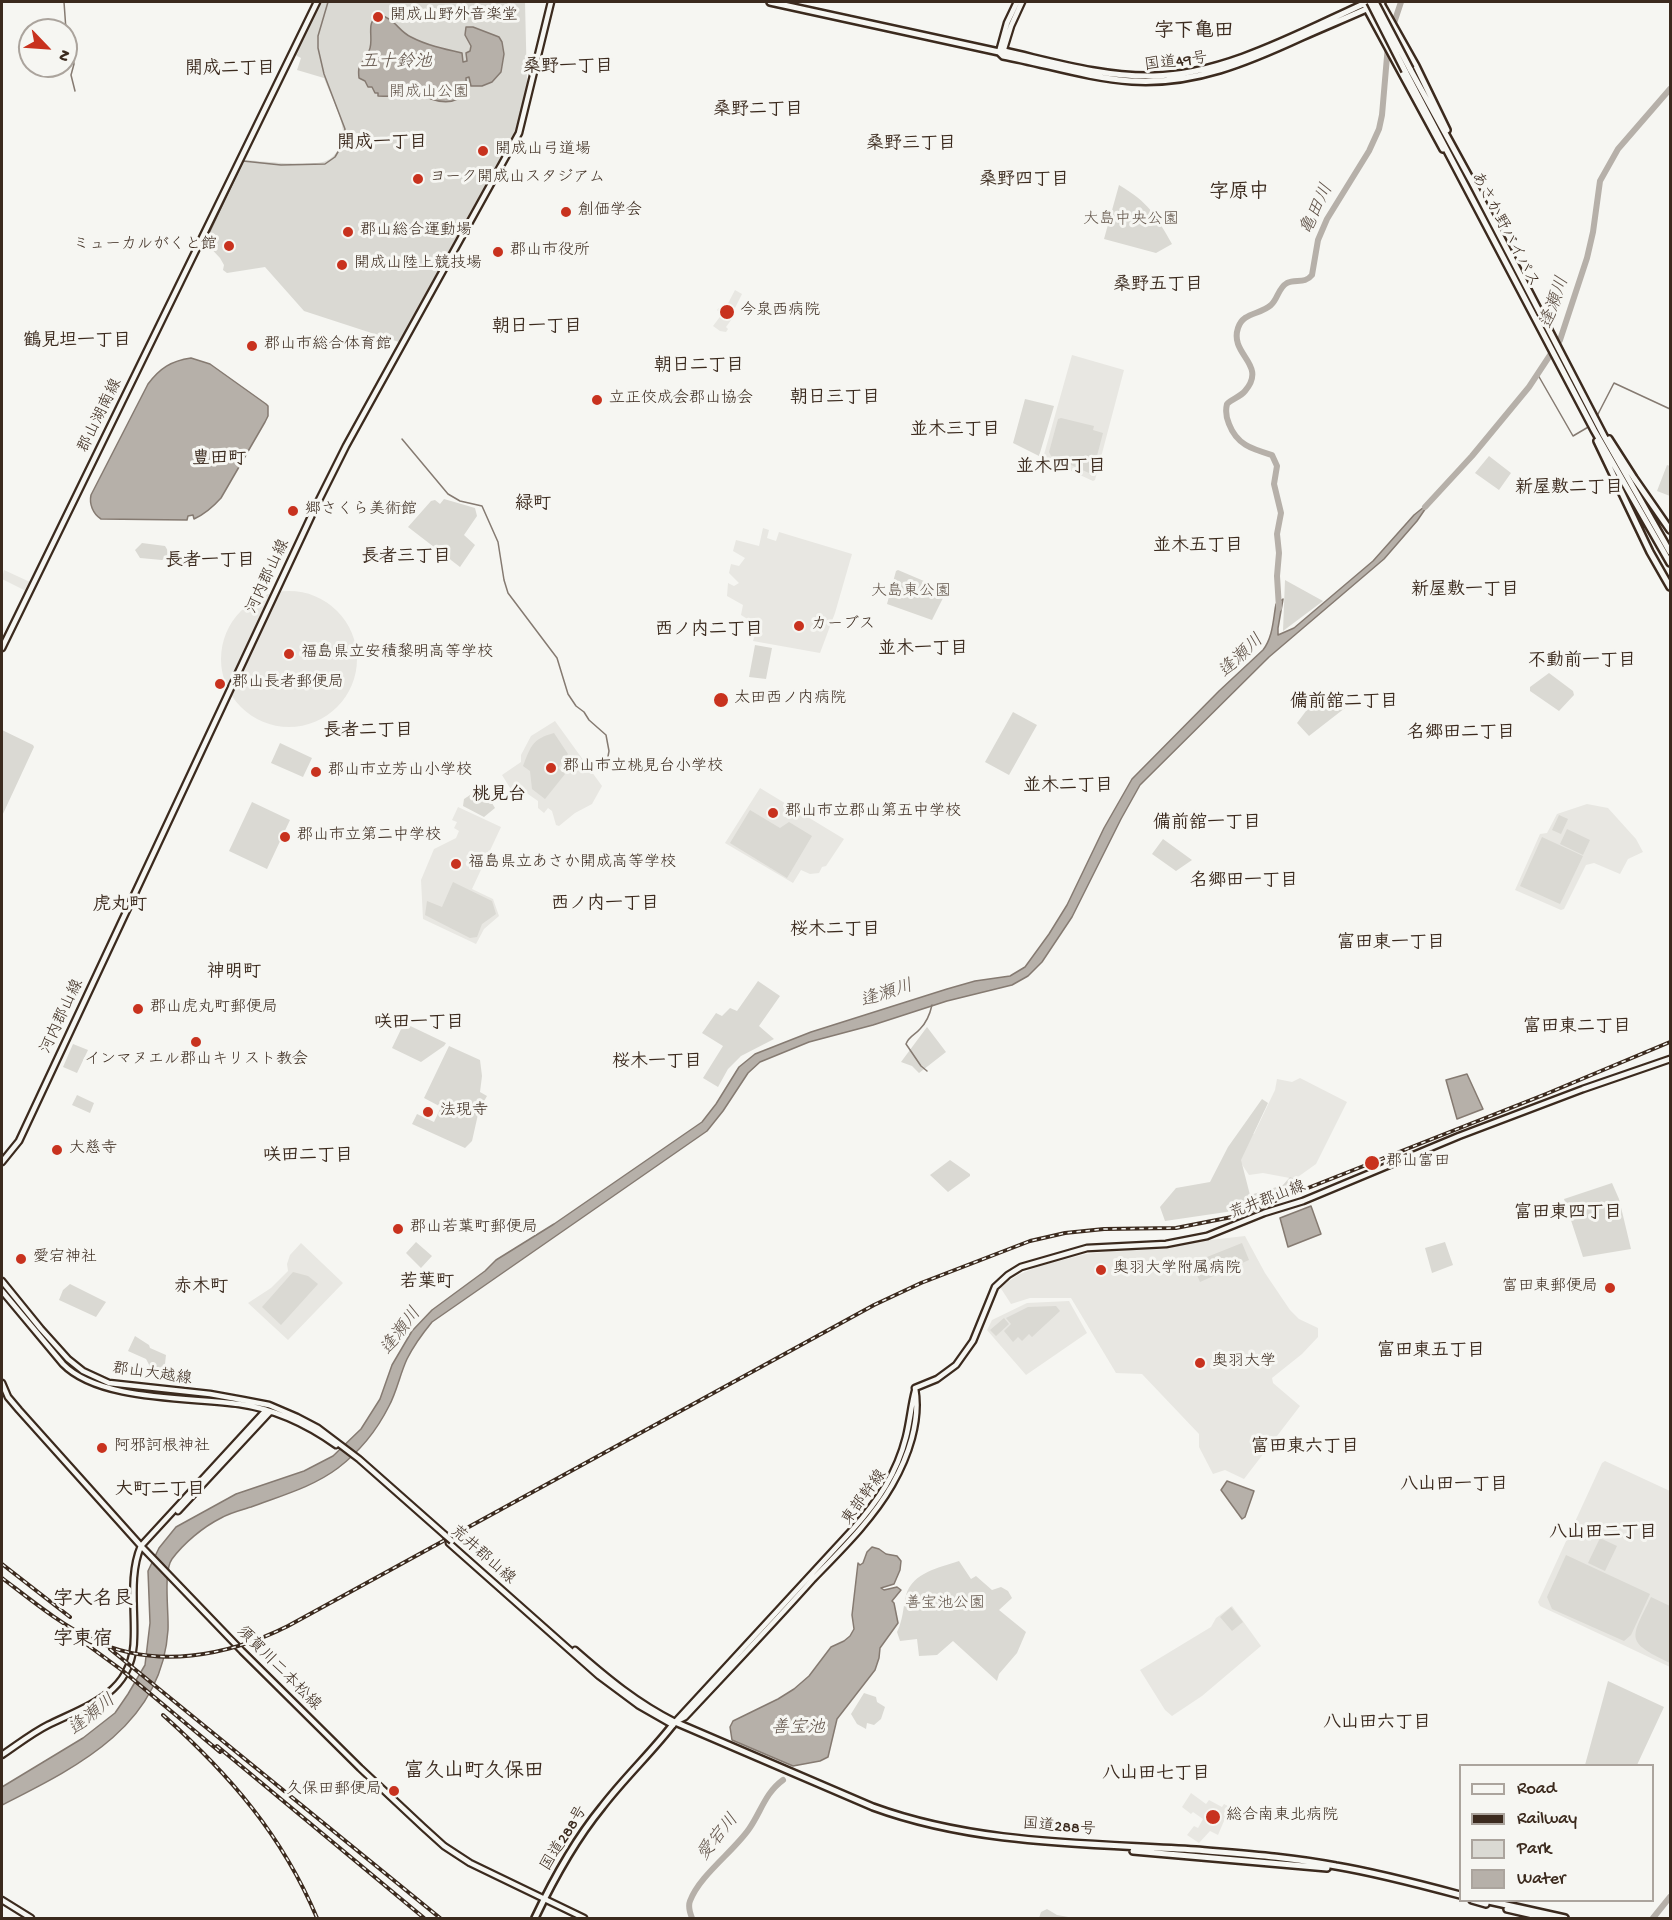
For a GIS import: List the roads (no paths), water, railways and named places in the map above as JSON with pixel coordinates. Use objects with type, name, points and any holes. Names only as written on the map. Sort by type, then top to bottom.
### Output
[{"type":"highway","name":"国道49号","points":[[770,2],[1100,78],[1153,82],[1206,75],[1239,65],[1366,3],[1381,2]]},
{"type":"highway","name":"あさか野バイパス","points":[[1375,2],[1453,163],[1594,430],[1669,554],[1671,563]]},
{"type":"highway","points":[[1381,2],[1421,75],[1473,184]]},
{"type":"highway","name":"あさか野バイパス","points":[[1366,3],[1408,70],[1473,184],[1550,335],[1659,539]]},
{"type":"highway","points":[[1366,3],[1424,117],[1453,163]]},
{"type":"highway","points":[[1597,423],[1671,530]]},
{"type":"highway","points":[[1594,430],[1597,442],[1650,552],[1671,587]]},
{"type":"highway","name":"国道288号","points":[[535,1918],[569,1854],[602,1807],[674,1724],[869,1808],[900,1820],[950,1833],[1004,1840],[1296,1863],[1371,1875],[1459,1896]]},
{"type":"highway","points":[[1480,1902],[1546,1918]]},
{"type":"highway","points":[[1493,1902],[1565,1918]]},
{"type":"main road","name":"郡山湖南線","points":[[2,648],[317,2]]},
{"type":"main road","name":"河内郡山線","points":[[2,1162],[19,1141],[346,446],[519,133],[551,2]]},
{"type":"main road","points":[[1003,56],[1007,23],[1017,2]]},
{"type":"main road","points":[[1003,56],[1011,26],[1022,2]]},
{"type":"main road","name":"荒井郡山線","points":[[915,1388],[937,1379],[956,1365],[973,1341],[995,1287],[1021,1267],[1087,1248],[1138,1247],[1207,1236],[1264,1213],[1303,1201],[1460,1136],[1583,1089],[1671,1059]]},
{"type":"main road","name":"郡山大越線","points":[[2,1281],[68,1359],[91,1376],[109,1383],[210,1394],[270,1409]]},
{"type":"main road","name":"郡山大越線","points":[[2,1291],[68,1369],[90,1383],[123,1391],[270,1409]]},
{"type":"main road","name":"須賀川二本松線","points":[[2,1383],[8,1397],[19,1410],[141,1546],[258,1668],[373,1781],[437,1840],[470,1863],[584,1918]]},
{"type":"main road","name":"東部幹線","points":[[674,1724],[685,1717],[733,1667],[850,1540],[881,1502],[898,1474],[909,1446],[917,1405],[915,1388]]},
{"type":"main road","points":[[2,1755],[46,1726],[97,1701],[125,1676],[134,1655],[134,1568],[141,1546],[156,1534],[270,1409]]},
{"type":"main road","name":"荒井郡山線","points":[[270,1409],[312,1424],[369,1469],[599,1676],[638,1705],[674,1724]]},
{"type":"main road","points":[[2,1900],[32,1918]]},
{"type":"water","name":"五十鈴池","points":[[379,15],[389,19],[417,40],[462,53],[463,62],[467,61],[466,53],[470,51],[471,46],[465,35],[466,27],[473,27],[499,37],[504,54],[501,72],[492,82],[482,86],[471,86],[469,77],[466,78],[464,92],[451,101],[431,99],[415,90],[393,96],[378,96],[372,87],[368,87],[365,81],[359,78],[359,73],[360,66],[371,46],[372,22]]},
{"type":"water","points":[[191,358],[210,364],[266,404],[268,416],[265,422],[221,498],[202,515],[194,519],[193,515],[188,516],[187,520],[101,519],[92,508],[91,495],[148,384],[167,366]]},
{"type":"water","points":[[1430,502],[1417,521],[1384,559],[1269,657],[1140,785],[1072,917],[1042,962],[1028,976],[1012,985],[947,1001],[873,1025],[809,1042],[760,1062],[748,1073],[707,1131],[432,1322],[407,1359],[392,1400],[379,1424],[346,1462],[307,1486],[231,1513],[214,1522],[188,1541],[172,1559],[168,1573],[168,1630],[162,1664],[150,1692],[133,1718],[86,1758],[2,1805],[2,1787],[83,1738],[115,1713],[128,1694],[145,1665],[150,1623],[148,1571],[159,1548],[176,1527],[236,1494],[304,1471],[333,1456],[361,1429],[380,1399],[392,1365],[412,1331],[432,1310],[485,1271],[496,1260],[554,1224],[702,1122],[739,1067],[755,1054],[811,1032],[947,989],[975,981],[1010,976],[1025,967],[1067,905],[1104,828],[1132,779],[1263,650],[1271,634],[1276,604],[1283,599],[1278,635],[1294,628],[1373,561],[1414,515]]},
{"type":"water","points":[[1467,1074],[1483,1109],[1457,1119],[1446,1080]]},
{"type":"water","points":[[1311,1206],[1321,1234],[1288,1247],[1280,1218]]},
{"type":"water","points":[[1227,1481],[1254,1491],[1245,1517],[1242,1519],[1221,1490]]},
{"type":"water","name":"善宝池","points":[[872,1547],[886,1554],[897,1556],[901,1561],[894,1584],[881,1588],[884,1590],[897,1587],[901,1590],[892,1601],[898,1623],[880,1648],[875,1670],[837,1719],[828,1757],[820,1761],[793,1766],[732,1740],[730,1727],[733,1721],[794,1689],[809,1676],[831,1647],[850,1636],[854,1629],[852,1615],[858,1563],[860,1565],[863,1563],[867,1552]]},
{"type":"waterway","points":[[64,2],[65,18]]},
{"type":"waterway","points":[[204,244],[243,161],[281,165],[325,164],[335,157],[342,145],[345,129],[324,74],[318,48],[318,36],[328,2]]},
{"type":"waterway","name":"亀田川","points":[[1392,29],[1401,2]]},
{"type":"waterway","name":"亀田川","points":[[1279,608],[1277,534],[1281,513],[1274,484],[1277,466],[1272,455],[1252,448],[1236,437],[1226,414],[1227,404],[1241,395],[1251,382],[1251,366],[1239,345],[1238,328],[1248,316],[1271,305],[1284,285],[1309,278],[1312,275],[1318,240],[1327,219],[1369,151],[1379,129],[1388,45]]},
{"type":"waterway","points":[[72,78],[75,91]]},
{"type":"waterway","name":"逢瀬川","points":[[1425,507],[1472,456],[1529,387],[1560,340],[1587,258],[1600,181],[1618,149],[1670,89]]},
{"type":"waterway","points":[[1538,375],[1573,436],[1590,426]]},
{"type":"waterway","points":[[1596,418],[1614,383],[1670,409]]},
{"type":"waterway","points":[[402,439],[448,494],[460,501],[482,506],[498,542],[508,593],[557,658],[568,694],[576,706],[606,735],[609,751],[607,762],[610,767]]},
{"type":"waterway","points":[[927,1071],[906,1044],[925,1024],[932,1005]]},
{"type":"waterway","name":"愛宕川","points":[[692,1918],[689,1905],[695,1891],[742,1838],[767,1797],[783,1780]]},
{"type":"waterway","points":[[1653,1918],[1670,1897]]},
{"type":"railway","points":[[2,1578],[69,1627],[93,1640],[117,1649],[142,1655],[167,1657],[217,1652],[241,1645],[288,1626],[874,1305],[921,1283],[1030,1241],[1065,1233],[1104,1229],[1176,1228],[1237,1216],[1546,1094],[1670,1042]]},
{"type":"railway","points":[[2,1564],[70,1617]]},
{"type":"railway","points":[[82,1641],[123,1671],[220,1752]]},
{"type":"railway","points":[[110,1649],[440,1918]]},
{"type":"railway","points":[[163,1715],[232,1784],[271,1833],[288,1860],[317,1918]]},
{"type":"railway","points":[[217,1746],[424,1918]]},
{"type":"place","name":"開成山野外音楽堂","points":[[378,17]]},
{"type":"place","name":"開成山弓道場","points":[[483,151]]},
{"type":"place","name":"ヨーク開成山スタジアム","points":[[418,179]]},
{"type":"place","name":"創価学会","points":[[566,212]]},
{"type":"place","name":"郡山総合運動場","points":[[348,232]]},
{"type":"place","name":"ミューカルがくと館","points":[[229,246]]},
{"type":"place","name":"郡山市役所","points":[[498,252]]},
{"type":"place","name":"開成山陸上競技場","points":[[342,265]]},
{"type":"place","name":"今泉西病院","points":[[727,312]]},
{"type":"place","name":"郡山市総合体育館","points":[[252,346]]},
{"type":"place","name":"立正佼成会郡山協会","points":[[597,400]]},
{"type":"place","name":"郷さくら美術館","points":[[293,511]]},
{"type":"place","name":"カーブス","points":[[799,626]]},
{"type":"place","name":"福島県立安積黎明高等学校","points":[[289,654]]},
{"type":"place","name":"郡山長者郵便局","points":[[220,684]]},
{"type":"place","name":"太田西ノ内病院","points":[[721,700]]},
{"type":"place","name":"郡山市立桃見台小学校","points":[[551,768]]},
{"type":"place","name":"郡山市立芳山小学校","points":[[316,772]]},
{"type":"place","name":"郡山市立郡山第五中学校","points":[[773,813]]},
{"type":"place","name":"郡山市立第二中学校","points":[[285,837]]},
{"type":"place","name":"福島県立あさか開成高等学校","points":[[456,864]]},
{"type":"place","name":"郡山虎丸町郵便局","points":[[138,1009]]},
{"type":"place","name":"インマヌエル郡山キリスト教会","points":[[196,1042]]},
{"type":"place","name":"法現寺","points":[[428,1112]]},
{"type":"place","name":"大慈寺","points":[[57,1150]]},
{"type":"place","name":"郡山富田","points":[[1372,1163]]},
{"type":"place","name":"郡山若葉町郵便局","points":[[398,1229]]},
{"type":"place","name":"愛宕神社","points":[[21,1259]]},
{"type":"place","name":"奥羽大学附属病院","points":[[1101,1270]]},
{"type":"place","name":"富田東郵便局","points":[[1610,1288]]},
{"type":"place","name":"奥羽大学","points":[[1200,1363]]},
{"type":"place","name":"阿邪訶根神社","points":[[102,1448]]},
{"type":"place","name":"久保田郵便局","points":[[394,1791]]},
{"type":"place","name":"総合南東北病院","points":[[1213,1817]]},
{"type":"district","name":"字下亀田","points":[[1194,33]]},
{"type":"district","name":"桑野一丁目","points":[[568,68]]},
{"type":"district","name":"開成二丁目","points":[[230,70]]},
{"type":"district","name":"桑野二丁目","points":[[758,111]]},
{"type":"district","name":"開成一丁目","points":[[382,144]]},
{"type":"district","name":"桑野三丁目","points":[[911,145]]},
{"type":"district","name":"桑野四丁目","points":[[1024,181]]},
{"type":"district","name":"字原中","points":[[1239,194]]},
{"type":"district","name":"桑野五丁目","points":[[1158,286]]},
{"type":"district","name":"朝日一丁目","points":[[537,328]]},
{"type":"district","name":"鶴見坦一丁目","points":[[77,342]]},
{"type":"district","name":"朝日二丁目","points":[[699,367]]},
{"type":"district","name":"朝日三丁目","points":[[835,399]]},
{"type":"district","name":"並木三丁目","points":[[955,431]]},
{"type":"district","name":"豊田町","points":[[219,460]]},
{"type":"district","name":"並木四丁目","points":[[1061,468]]},
{"type":"district","name":"新屋敷二丁目","points":[[1569,489]]},
{"type":"district","name":"緑町","points":[[533,505]]},
{"type":"district","name":"並木五丁目","points":[[1198,547]]},
{"type":"district","name":"長者三丁目","points":[[406,558]]},
{"type":"district","name":"長者一丁目","points":[[210,562]]},
{"type":"district","name":"新屋敷一丁目","points":[[1465,591]]},
{"type":"district","name":"西ノ内二丁目","points":[[709,631]]},
{"type":"district","name":"並木一丁目","points":[[923,650]]},
{"type":"district","name":"不動前一丁目","points":[[1582,662]]},
{"type":"district","name":"備前舘二丁目","points":[[1344,703]]},
{"type":"district","name":"長者二丁目","points":[[368,732]]},
{"type":"district","name":"名郷田二丁目","points":[[1461,734]]},
{"type":"district","name":"並木二丁目","points":[[1068,787]]},
{"type":"district","name":"桃見台","points":[[499,796]]},
{"type":"district","name":"備前舘一丁目","points":[[1207,824]]},
{"type":"district","name":"名郷田一丁目","points":[[1244,882]]},
{"type":"district","name":"西ノ内一丁目","points":[[605,905]]},
{"type":"district","name":"虎丸町","points":[[120,906]]},
{"type":"district","name":"桜木二丁目","points":[[835,931]]},
{"type":"district","name":"富田東一丁目","points":[[1391,944]]},
{"type":"district","name":"神明町","points":[[234,973]]},
{"type":"district","name":"咲田一丁目","points":[[419,1024]]},
{"type":"district","name":"富田東二丁目","points":[[1577,1028]]},
{"type":"district","name":"桜木一丁目","points":[[657,1063]]},
{"type":"district","name":"咲田二丁目","points":[[308,1157]]},
{"type":"district","name":"富田東四丁目","points":[[1568,1214]]},
{"type":"district","name":"若葉町","points":[[427,1283]]},
{"type":"district","name":"赤木町","points":[[201,1288]]},
{"type":"district","name":"富田東五丁目","points":[[1431,1352]]},
{"type":"district","name":"富田東六丁目","points":[[1305,1448]]},
{"type":"district","name":"八山田一丁目","points":[[1454,1486]]},
{"type":"district","name":"大町二丁目","points":[[160,1491]]},
{"type":"district","name":"八山田二丁目","points":[[1603,1534]]},
{"type":"district","name":"字大名艮","points":[[93,1601]]},
{"type":"district","name":"字東宿","points":[[83,1641]]},
{"type":"district","name":"八山田六丁目","points":[[1377,1724]]},
{"type":"district","name":"富久山町久保田","points":[[474,1773]]},
{"type":"district","name":"八山田七丁目","points":[[1156,1775]]},
{"type":"park label","name":"開成山公園","points":[[429,94]]},
{"type":"park label","name":"大島中央公園","points":[[1131,221]]},
{"type":"park label","name":"大島東公園","points":[[911,593]]},
{"type":"park label","name":"善宝池公園","points":[[945,1605]]}]
